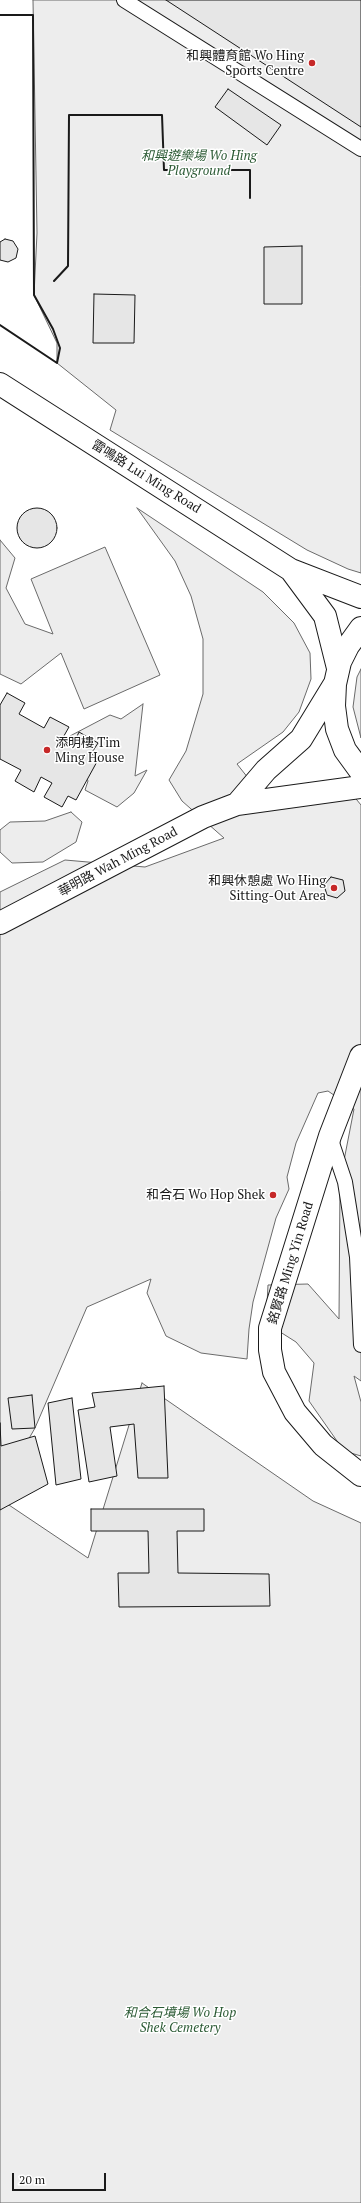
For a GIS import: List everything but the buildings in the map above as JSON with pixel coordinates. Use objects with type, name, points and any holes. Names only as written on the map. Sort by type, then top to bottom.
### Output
[{"type":"street","name":"雷鳴路 Lui Ming Road","points":[[0,384],[291,570],[361,597]]},
{"type":"street","name":"雷鳴路 Lui Ming Road","points":[[291,570],[325,616],[337,676]]},
{"type":"street","points":[[361,628],[348,646],[337,676],[334,706],[337,729],[346,750],[361,772]]},
{"type":"street","name":"華明路 Wah Ming Road","points":[[237,804],[266,770],[301,739],[337,676]]},
{"type":"street","name":"華明路 Wah Ming Road","points":[[0,923],[203,817],[237,804],[361,787]]},
{"type":"street","name":"銘賢路 Ming Yin Road","points":[[359,1065],[330,1136],[270,1328],[270,1350],[274,1372],[295,1412],[323,1445],[361,1475]]},
{"type":"lane","points":[[124,0],[361,149]]},
{"type":"lane","points":[[330,1136],[346,1182],[357,1257],[361,1345]]},
{"type":"green space","name":"和興遊樂場 Wo Hing Playground","points":[[33,0],[361,0],[361,573],[348,569],[307,550],[110,430],[116,410],[57,363],[57,343],[34,295],[37,233]]},
{"type":"green space","points":[[137,508],[263,592],[294,623],[310,653],[311,679],[299,712],[283,732],[237,764],[260,793],[352,794],[361,805],[361,1381],[354,1376],[361,1402],[361,1456],[344,1451],[309,1401],[314,1363],[296,1342],[266,1323],[268,1285],[308,1284],[339,1319],[340,1181],[354,1109],[328,1091],[318,1093],[296,1143],[287,1177],[289,1189],[276,1218],[253,1302],[247,1359],[201,1353],[166,1336],[147,1293],[151,1279],[87,1307],[35,1428],[0,1489],[0,892],[65,860],[145,867],[224,838],[182,801],[169,780],[186,751],[203,694],[203,639],[191,596],[175,561]]},
{"type":"green space","points":[[0,540],[15,558],[6,588],[25,624],[53,634],[31,579],[105,547],[160,675],[84,709],[61,653],[21,684],[0,674]]},
{"type":"green space","points":[[361,669],[361,738],[353,707],[357,677]]},
{"type":"green space","points":[[143,704],[135,776],[147,770],[134,793],[117,807],[85,790],[88,781],[70,736],[110,715],[121,719]]},
{"type":"green space","points":[[71,812],[82,822],[76,842],[43,862],[12,863],[0,852],[0,830],[10,822],[45,821]]},
{"type":"green space","name":"和合石墳場 Wo Hop Shek Cemetery","points":[[142,1383],[313,1501],[361,1523],[361,2203],[0,2203],[0,1499],[88,1558]]},
{"type":"wall","points":[[0,15],[33,15],[34,295],[53,329],[60,348],[57,363],[0,325]]},
{"type":"wall","points":[[54,281],[68,266],[69,115],[162,115],[164,170],[250,170],[250,198]]},
{"type":"place","name":"和興體育館 Wo Hing Sports Centre","points":[[312,63]]},
{"type":"place","name":"添明樓 Tim Ming House","points":[[47,750]]},
{"type":"place","name":"和興休憩處 Wo Hing Sitting-Out Area","points":[[334,888]]},
{"type":"place","name":"和合石 Wo Hop Shek","points":[[273,1195]]}]
